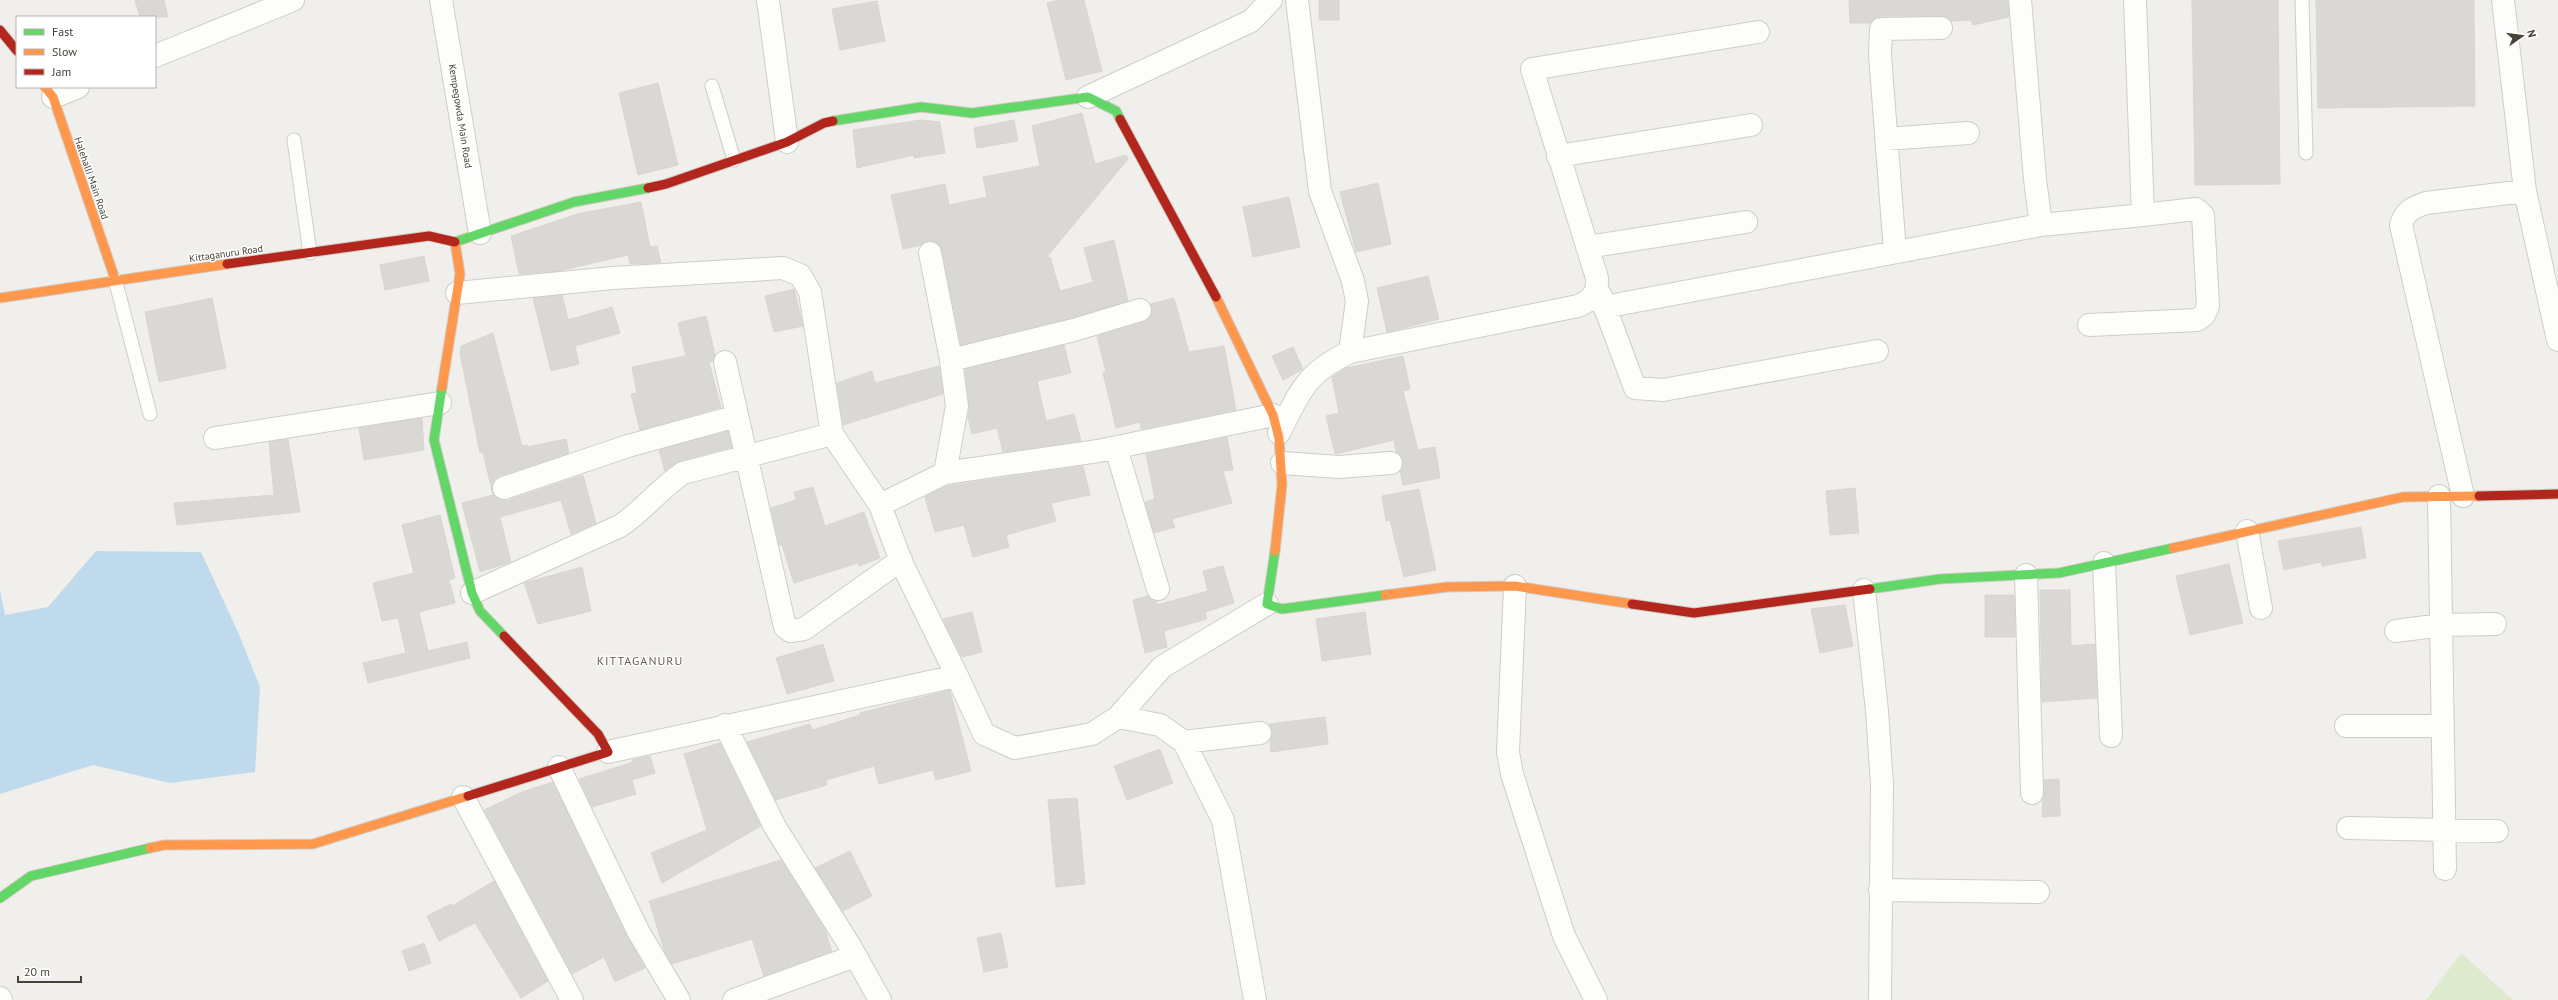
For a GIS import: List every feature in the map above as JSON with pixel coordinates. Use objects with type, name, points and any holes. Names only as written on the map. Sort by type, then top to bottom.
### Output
[{"type":"street","points":[[156,56],[293,0]]},
{"type":"street","name":"Kempegowda Main Road","points":[[441,0],[480,233]]},
{"type":"street","points":[[768,0],[787,142]]},
{"type":"street","points":[[608,752],[598,734],[480,611],[472,593],[434,440],[460,274],[455,242],[574,202],[666,184],[787,142],[824,123],[866,114],[921,107],[972,113],[1088,97],[1251,21],[1271,0]]},
{"type":"street","points":[[1297,0],[1320,191],[1353,281],[1357,301],[1350,352]]},
{"type":"street","points":[[2020,0],[2035,179],[2041,225]]},
{"type":"street","points":[[2135,0],[2143,214]]},
{"type":"street","points":[[2503,0],[2525,191],[2558,340]]},
{"type":"street","points":[[1895,252],[1880,55],[1881,29],[1941,28]]},
{"type":"street","points":[[0,30],[16,50]]},
{"type":"street","points":[[1758,32],[1532,69],[1601,297],[1635,388],[1663,390],[1877,351]]},
{"type":"street","points":[[49,92],[72,88]]},
{"type":"street","name":"Halehalli Main Road","points":[[49,92],[115,279]]},
{"type":"street","points":[[1088,97],[1116,111],[1198,260],[1276,424],[1282,463],[1267,604]]},
{"type":"street","points":[[1558,156],[1752,125]]},
{"type":"street","points":[[1886,139],[1968,133]]},
{"type":"street","points":[[2463,496],[2401,225],[2404,214],[2412,208],[2426,203],[2525,191]]},
{"type":"street","points":[[880,505],[945,473],[1276,424],[1304,384],[1327,363],[1350,352],[1578,306],[1601,297],[1895,252],[2041,225],[2196,209],[2203,215],[2208,306],[2204,315],[2197,320],[2089,324]]},
{"type":"street","points":[[1587,247],[1746,222]]},
{"type":"street","name":"Kittaganuru Road","points":[[0,298],[115,279],[430,236],[455,242]]},
{"type":"street","points":[[930,253],[951,360],[957,406],[945,473]]},
{"type":"street","points":[[457,293],[613,278],[783,268],[800,276],[810,292],[832,434],[880,505],[900,560],[984,734],[1015,748],[1092,734],[1118,716],[1162,667],[1267,604],[1282,609],[1448,587],[1515,586],[1694,613],[1940,579],[2059,573],[2403,496],[2558,494]]},
{"type":"street","points":[[951,360],[1074,330],[1140,310]]},
{"type":"street","points":[[725,362],[744,456],[783,621],[790,631],[804,629],[900,560]]},
{"type":"street","points":[[215,438],[440,403]]},
{"type":"street","points":[[504,488],[628,446],[737,416]]},
{"type":"street","points":[[472,593],[620,526],[634,517],[672,479],[683,473],[832,434]]},
{"type":"street","points":[[1116,448],[1158,589]]},
{"type":"street","points":[[1282,463],[1339,467],[1391,463]]},
{"type":"street","points":[[2439,496],[2445,869]]},
{"type":"street","points":[[2247,531],[2261,608]]},
{"type":"street","points":[[2104,563],[2111,736]]},
{"type":"street","points":[[2026,575],[2032,793]]},
{"type":"street","points":[[1515,586],[1508,752],[1512,774],[1564,936],[1596,1000]]},
{"type":"street","points":[[1864,590],[1877,710],[1882,784],[1880,1000]]},
{"type":"street","points":[[2396,630],[2441,625],[2495,624]]},
{"type":"street","points":[[0,898],[31,876],[164,845],[313,844],[608,752],[725,725],[957,676]]},
{"type":"street","points":[[1118,716],[1160,725],[1184,742],[1223,820],[1255,1000]]},
{"type":"street","points":[[725,725],[775,827],[855,956],[880,1000]]},
{"type":"street","points":[[2346,726],[2443,726]]},
{"type":"street","points":[[1184,742],[1260,733]]},
{"type":"street","points":[[559,767],[638,931],[679,1000]]},
{"type":"street","points":[[463,797],[572,1000]]},
{"type":"street","points":[[2348,828],[2496,831]]},
{"type":"street","points":[[1880,890],[2038,892]]},
{"type":"street","points":[[734,1000],[855,956]]},
{"type":"lane","points":[[2302,0],[2306,153]]},
{"type":"lane","points":[[712,86],[734,160]]},
{"type":"lane","points":[[294,140],[310,252]]},
{"type":"lane","points":[[115,279],[150,414]]},
{"type":"green space","points":[[2461,953],[2513,1000],[2426,1000]]},
{"type":"water","points":[[96,551],[201,552],[238,632],[260,687],[255,772],[170,783],[93,765],[0,794],[0,590],[5,615],[48,607]]},
{"type":"building","points":[[135,0],[164,0],[168,17],[140,16]]},
{"type":"building","points":[[1059,0],[1084,0],[1102,71],[1066,80],[1047,3]]},
{"type":"building","points":[[1319,0],[1339,0],[1339,20],[1319,20]]},
{"type":"building","points":[[1849,0],[2008,0],[2009,17],[1973,25],[1971,20],[1951,21],[1941,16],[1881,16],[1870,23],[1850,23]]},
{"type":"building","points":[[2192,0],[2278,0],[2280,184],[2195,185]]},
{"type":"building","points":[[2316,0],[2474,0],[2475,106],[2318,108]]},
{"type":"building","points":[[877,1],[885,41],[840,50],[832,9]]},
{"type":"building","points":[[658,83],[678,165],[638,175],[619,93]]},
{"type":"building","points":[[1082,113],[1095,164],[1126,155],[1128,159],[1045,259],[1050,257],[1060,291],[1093,282],[1084,248],[1114,240],[1128,301],[1071,318],[961,345],[942,250],[939,245],[928,241],[921,245],[903,249],[891,195],[945,184],[949,205],[987,197],[983,177],[1040,166],[1032,126]]},
{"type":"building","points":[[921,120],[940,122],[945,153],[914,158],[914,155],[857,168],[853,130]]},
{"type":"building","points":[[1014,120],[1018,141],[977,148],[974,128]]},
{"type":"building","points":[[1378,183],[1391,244],[1356,252],[1340,192]]},
{"type":"building","points":[[1289,197],[1300,247],[1253,257],[1243,207]]},
{"type":"building","points":[[641,202],[650,247],[657,246],[661,263],[630,264],[628,255],[558,271],[519,274],[511,236],[577,214]]},
{"type":"building","points":[[424,256],[429,281],[385,290],[380,265]]},
{"type":"building","points":[[1428,276],[1439,319],[1387,332],[1377,288]]},
{"type":"building","points":[[794,289],[803,326],[774,332],[765,296]]},
{"type":"building","points":[[562,295],[568,320],[612,307],[620,333],[575,346],[579,364],[551,371],[533,298]]},
{"type":"building","points":[[212,298],[226,368],[159,382],[145,312]]},
{"type":"building","points":[[1174,298],[1189,352],[1224,346],[1236,410],[1141,429],[1140,422],[1116,428],[1103,373],[1106,372],[1097,336],[1144,322],[1152,313],[1151,304]]},
{"type":"building","points":[[706,316],[715,355],[713,361],[709,362],[721,407],[640,430],[631,394],[637,393],[632,367],[686,356],[678,323]]},
{"type":"building","points":[[493,333],[522,446],[527,445],[527,447],[566,439],[569,453],[500,476],[494,480],[492,491],[483,452],[480,453],[460,353],[461,346]]},
{"type":"building","points":[[1064,345],[1071,373],[1037,381],[1046,421],[1074,414],[1081,441],[1003,452],[997,428],[972,434],[968,418],[969,404],[965,369]]},
{"type":"building","points":[[1293,347],[1303,369],[1283,380],[1272,356]]},
{"type":"building","points":[[1403,356],[1410,389],[1403,391],[1418,450],[1435,447],[1440,478],[1403,485],[1400,471],[1403,462],[1396,452],[1394,440],[1335,454],[1326,416],[1339,413],[1332,377],[1346,368]]},
{"type":"building","points":[[939,366],[943,394],[843,425],[837,383],[872,371],[875,383]]},
{"type":"building","points":[[422,418],[424,450],[364,460],[359,428]]},
{"type":"building","points":[[728,431],[732,447],[680,461],[665,471],[659,450]]},
{"type":"building","points":[[1227,437],[1233,470],[1223,471],[1232,503],[1172,519],[1175,527],[1154,533],[1145,502],[1155,499],[1146,454]]},
{"type":"building","points":[[288,439],[300,512],[177,525],[174,503],[274,495],[269,442]]},
{"type":"building","points":[[1083,466],[1090,495],[1051,503],[1056,521],[1006,535],[1009,547],[973,557],[964,525],[935,532],[925,497],[947,486]]},
{"type":"building","points":[[583,475],[596,523],[571,534],[561,500],[500,517],[511,562],[480,572],[462,503],[493,495],[492,492],[501,500],[508,500]]},
{"type":"building","points":[[813,487],[825,526],[864,512],[880,558],[859,566],[858,563],[794,583],[782,545],[779,545],[771,508],[796,500],[794,492]]},
{"type":"building","points":[[1855,488],[1859,533],[1830,535],[1826,491]]},
{"type":"building","points":[[1419,489],[1436,570],[1404,577],[1390,520],[1386,521],[1382,496]]},
{"type":"building","points":[[440,515],[455,578],[449,580],[455,603],[419,612],[428,651],[467,642],[470,658],[368,683],[363,663],[406,653],[398,618],[382,621],[373,583],[414,573],[402,525]]},
{"type":"building","points":[[2361,527],[2366,558],[2322,566],[2321,562],[2284,570],[2278,541]]},
{"type":"building","points":[[2229,564],[2243,623],[2190,635],[2176,576]]},
{"type":"building","points":[[1223,566],[1234,603],[1205,612],[1207,619],[1164,631],[1167,647],[1145,653],[1133,600],[1148,596],[1156,601],[1157,605],[1208,591],[1203,571]]},
{"type":"building","points":[[582,567],[591,611],[538,624],[524,583]]},
{"type":"building","points":[[2040,590],[2070,590],[2071,646],[2095,644],[2097,698],[2042,702]]},
{"type":"building","points":[[1985,595],[2014,595],[2015,637],[1985,637]]},
{"type":"building","points":[[1845,605],[1853,646],[1820,653],[1811,609]]},
{"type":"building","points":[[972,612],[982,652],[962,657],[943,619]]},
{"type":"building","points":[[1365,612],[1371,654],[1322,661],[1316,619]]},
{"type":"building","points":[[823,644],[834,681],[787,694],[776,658]]},
{"type":"building","points":[[950,690],[971,771],[936,780],[933,770],[879,784],[874,766],[826,780],[827,785],[775,800],[747,742],[810,724],[812,730],[860,715],[860,713]]},
{"type":"building","points":[[1325,717],[1328,744],[1271,752],[1270,740],[1272,732],[1269,724]]},
{"type":"building","points":[[720,743],[761,826],[662,883],[651,853],[707,830],[684,754]]},
{"type":"building","points":[[1160,749],[1173,783],[1127,800],[1114,766]]},
{"type":"building","points":[[650,756],[655,773],[632,780],[636,794],[592,807],[579,779],[633,762],[632,760]]},
{"type":"building","points":[[2059,779],[2060,816],[2042,817],[2044,780]]},
{"type":"building","points":[[553,782],[627,936],[645,968],[615,982],[604,957],[572,974],[484,810],[522,792]]},
{"type":"building","points":[[1077,798],[1085,884],[1056,887],[1048,800]]},
{"type":"building","points":[[850,851],[872,896],[843,911],[815,868]]},
{"type":"building","points":[[781,860],[825,930],[832,951],[764,976],[752,939],[672,964],[665,953],[649,901]]},
{"type":"building","points":[[494,881],[548,981],[521,998],[475,923],[439,941],[427,916],[451,904],[452,906]]},
{"type":"building","points":[[1001,933],[1008,967],[984,972],[977,938]]},
{"type":"building","points":[[424,943],[431,963],[409,971],[402,951]]},
{"type":"traffic: fast","points":[[833,121],[921,107],[972,113],[1088,97],[1116,111],[1120,119]]},
{"type":"traffic: fast","points":[[455,242],[574,202],[648,188]]},
{"type":"traffic: fast","points":[[442,387],[434,440],[472,593],[480,611],[504,636]]},
{"type":"traffic: fast","points":[[1870,589],[1940,579],[2059,573],[2173,548]]},
{"type":"traffic: fast","points":[[1275,551],[1267,604],[1282,609],[1385,595]]},
{"type":"traffic: fast","points":[[0,898],[31,876],[150,848]]},
{"type":"traffic: slow","points":[[46,88],[53,97],[115,279]]},
{"type":"traffic: slow","points":[[442,387],[460,274],[455,242]]},
{"type":"traffic: slow","points":[[0,298],[227,264]]},
{"type":"traffic: slow","points":[[1216,297],[1273,415],[1279,438],[1282,485],[1275,551]]},
{"type":"traffic: slow","points":[[2173,548],[2403,497],[2479,496]]},
{"type":"traffic: slow","points":[[1385,595],[1447,587],[1515,586],[1632,604]]},
{"type":"traffic: slow","points":[[150,848],[164,845],[313,844],[468,796]]},
{"type":"traffic: jam","points":[[0,30],[16,50]]},
{"type":"traffic: jam","points":[[1120,119],[1216,297]]},
{"type":"traffic: jam","points":[[648,188],[666,184],[787,142],[824,123],[833,121]]},
{"type":"traffic: jam","points":[[227,264],[429,236],[455,242]]},
{"type":"traffic: jam","points":[[2479,496],[2558,494]]},
{"type":"traffic: jam","points":[[1632,604],[1694,613],[1870,589]]},
{"type":"traffic: jam","points":[[468,796],[608,752],[598,734],[504,636]]},
{"type":"district","name":"KITTAGANURU","points":[[640,661]]}]
